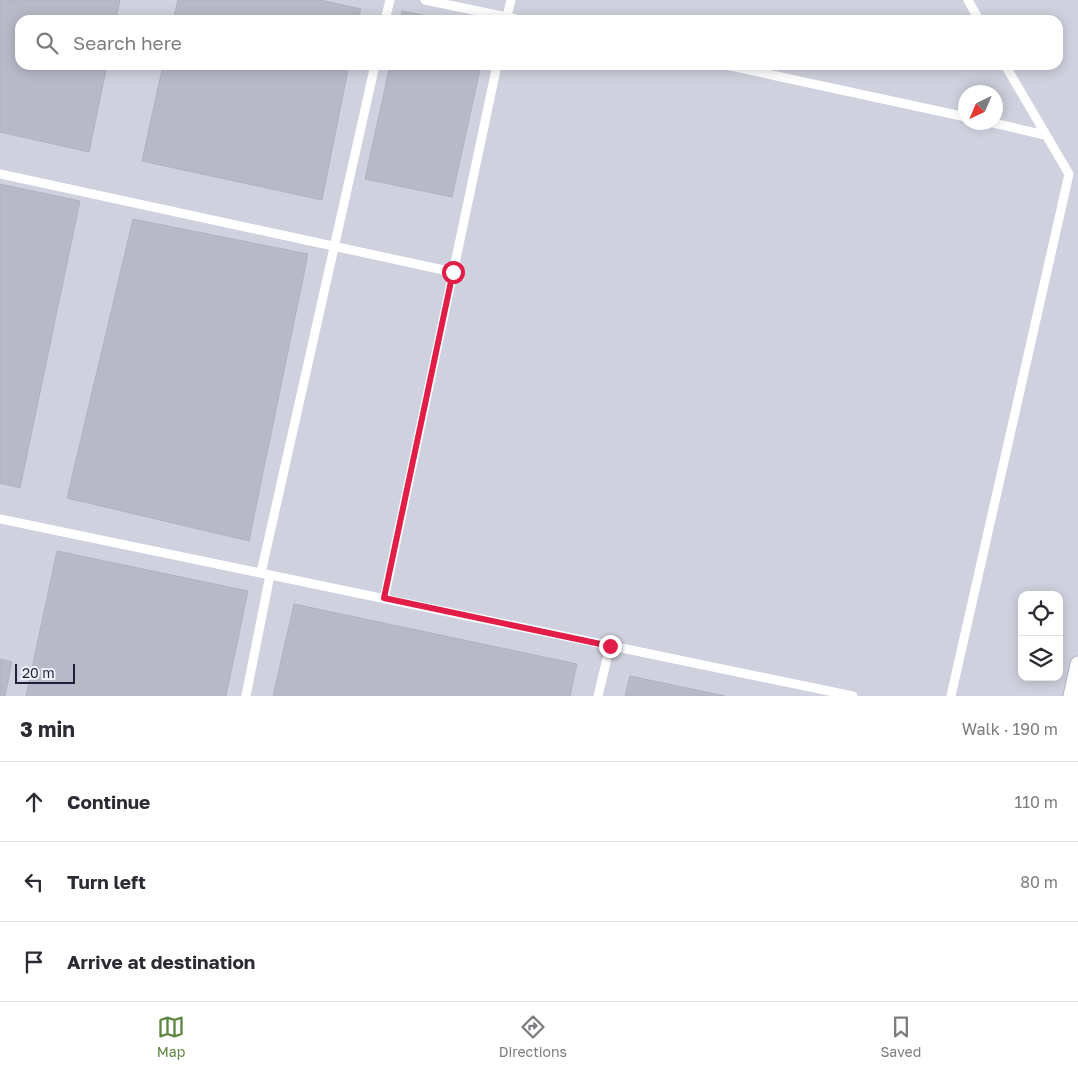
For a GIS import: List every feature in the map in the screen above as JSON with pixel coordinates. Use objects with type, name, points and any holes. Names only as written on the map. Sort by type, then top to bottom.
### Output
[{"type":"street","points":[[1071,696],[1078,664]]},
{"type":"lane","points":[[386,15],[390,0]]},
{"type":"lane","points":[[425,0],[490,15]]},
{"type":"lane","points":[[508,15],[511,0]]},
{"type":"lane","points":[[968,0],[977,15]]},
{"type":"lane","points":[[246,696],[265,574],[334,246],[374,70]]},
{"type":"lane","points":[[384,598],[496,70]]},
{"type":"lane","points":[[749,70],[958,115]]},
{"type":"lane","points":[[951,696],[1068,174],[1008,70]]},
{"type":"lane","points":[[1003,125],[1044,135]]},
{"type":"lane","points":[[0,174],[453,272]]},
{"type":"lane","points":[[0,519],[852,696]]},
{"type":"lane","points":[[598,696],[610,646]]},
{"type":"shaded area","points":[[0,0],[1078,0],[1078,696],[0,696]]},
{"type":"building","points":[[0,0],[120,0],[117,15],[15,15],[15,70],[106,70],[89,152],[0,132]]},
{"type":"building","points":[[178,0],[321,0],[361,9],[359,15],[174,15]]},
{"type":"building","points":[[402,11],[422,15],[401,15]]},
{"type":"building","points":[[162,70],[348,70],[322,200],[142,161]]},
{"type":"building","points":[[389,70],[480,70],[452,197],[365,179]]},
{"type":"building","points":[[0,184],[80,201],[20,488],[0,483]]},
{"type":"building","points":[[133,219],[308,254],[249,541],[67,498]]},
{"type":"building","points":[[57,551],[248,591],[226,696],[26,696]]},
{"type":"building","points":[[294,604],[577,664],[570,696],[273,696]]},
{"type":"building","points":[[0,659],[12,662],[5,696],[0,696]]},
{"type":"building","points":[[630,676],[725,696],[625,696]]},
{"type":"route","points":[[453,272],[384,598],[610,646]]}]
